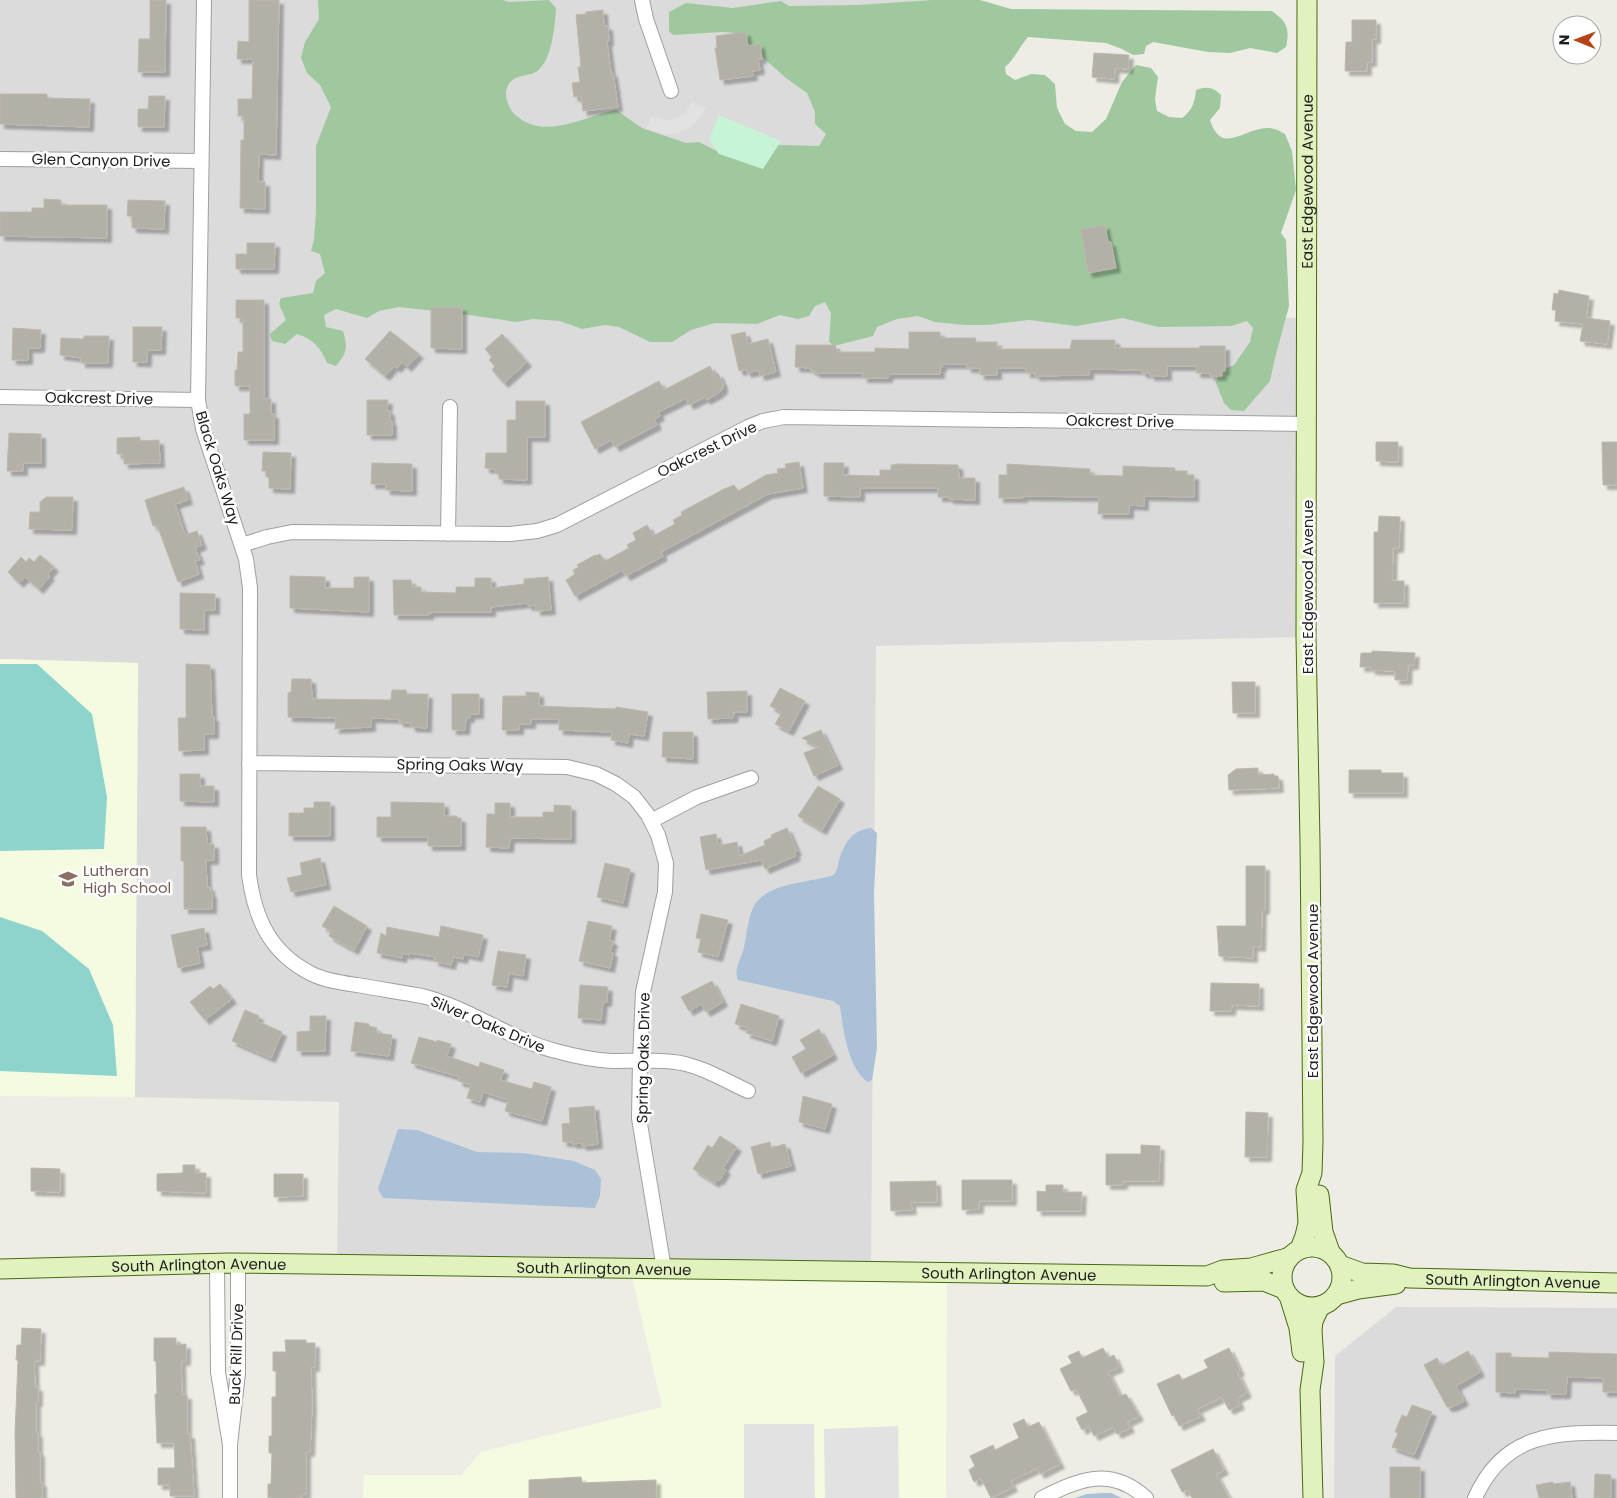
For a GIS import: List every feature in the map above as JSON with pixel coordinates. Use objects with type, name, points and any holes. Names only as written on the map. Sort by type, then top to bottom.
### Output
[{"type":"main road","name":"East Edgewood Avenue","points":[[1307,0],[1306,653],[1310,842],[1312,1173]]},
{"type":"main road","points":[[1310,1390],[1302,1363],[1299,1328],[1282,1273],[1306,1236],[1308,1223],[1306,1190],[1312,1173]]},
{"type":"main road","points":[[1287,1294],[1304,1306],[1320,1306],[1336,1295],[1342,1280],[1323,1232],[1318,1190],[1312,1173]]},
{"type":"main road","points":[[1293,1254],[1315,1246],[1335,1259]]},
{"type":"main road","name":"South Arlington Avenue","points":[[1207,1276],[1223,1270],[1251,1268],[1293,1254]]},
{"type":"main road","name":"South Arlington Avenue","points":[[1335,1259],[1362,1274],[1393,1274],[1409,1278],[1617,1283]]},
{"type":"main road","name":"South Arlington Avenue","points":[[0,1269],[238,1264],[1207,1276],[1222,1282],[1264,1281],[1287,1294]]},
{"type":"main road","name":"South Arlington Avenue","points":[[1336,1295],[1358,1289],[1393,1286],[1409,1278]]},
{"type":"main road","points":[[1313,1498],[1310,1390],[1314,1362],[1312,1330],[1313,1321],[1320,1306]]},
{"type":"street","name":"Black Oaks Way","points":[[204,0],[198,400],[203,429],[246,559],[250,588],[249,875],[255,904]]},
{"type":"street","points":[[642,0],[646,19],[671,91]]},
{"type":"street","name":"Glen Canyon Drive","points":[[0,159],[201,161]]},
{"type":"street","name":"Oakcrest Drive","points":[[0,397],[198,400]]},
{"type":"street","points":[[448,534],[450,407]]},
{"type":"street","name":"Oakcrest Drive","points":[[242,545],[292,532],[516,534],[547,528],[748,427],[763,421],[784,418],[1307,424]]},
{"type":"street","name":"Spring Oaks Way","points":[[249,763],[574,768],[596,774],[616,784],[634,798],[651,821]]},
{"type":"street","points":[[651,821],[697,797],[752,778]]},
{"type":"street","name":"Spring Oaks Drive","points":[[651,821],[658,834],[666,863],[665,892],[643,992],[639,1118],[664,1269]]},
{"type":"street","name":"Silver Oaks Drive","points":[[255,904],[259,919],[270,939],[292,961],[314,975],[334,981],[436,1000],[451,1005],[530,1043],[552,1050],[590,1058],[672,1062],[696,1067],[748,1092]]},
{"type":"street","name":"Buck Rill Drive","points":[[217,1264],[218,1372],[230,1445]]},
{"type":"street","name":"Buck Rill Drive","points":[[230,1498],[230,1445],[238,1373],[238,1264]]},
{"type":"street","points":[[1475,1498],[1487,1476],[1520,1447],[1548,1436],[1571,1432],[1617,1433]]},
{"type":"street","points":[[1042,1498],[1072,1483],[1094,1479],[1118,1482],[1129,1486],[1146,1498]]},
{"type":"shaded area","points":[[0,0],[947,0],[942,313],[1307,318],[1306,637],[876,646],[871,1271],[337,1265],[339,1102],[135,1097],[138,663],[0,659]]},
{"type":"shaded area","points":[[692,102],[706,108],[697,121],[685,130],[666,134],[646,129],[652,116],[664,120],[675,119],[685,113]]},
{"type":"shaded area","points":[[719,115],[781,141],[763,169],[719,154],[709,139]]},
{"type":"shaded area","name":"Lutheran High School","points":[[0,659],[138,663],[135,1097],[0,1096]]},
{"type":"shaded area","points":[[0,664],[37,664],[92,714],[107,797],[104,849],[0,851]]},
{"type":"shaded area","points":[[871,828],[877,833],[874,893],[877,1048],[872,1080],[868,1082],[861,1076],[851,1058],[845,1037],[840,1006],[833,1001],[738,980],[737,972],[750,915],[760,898],[769,892],[790,884],[834,875],[844,848],[850,838],[859,831]]},
{"type":"shaded area","points":[[0,917],[42,931],[89,969],[113,1025],[117,1076],[0,1071]]},
{"type":"shaded area","points":[[398,1129],[417,1130],[477,1152],[523,1153],[574,1161],[595,1170],[601,1179],[600,1196],[595,1208],[383,1198],[378,1189]]},
{"type":"shaded area","points":[[630,1268],[947,1272],[946,1498],[363,1498],[364,1475],[461,1475],[481,1452],[662,1407]]},
{"type":"shaded area","points":[[1396,1307],[1617,1308],[1617,1498],[1334,1498],[1335,1356]]},
{"type":"shaded area","points":[[744,1424],[814,1424],[815,1498],[744,1498]]},
{"type":"shaded area","points":[[898,1426],[899,1498],[825,1498],[824,1429]]},
{"type":"shaded area","points":[[1111,1493],[1122,1498],[1075,1498],[1087,1494]]},
{"type":"green space","points":[[318,0],[502,0],[510,2],[549,0],[556,8],[552,43],[546,60],[536,72],[518,77],[506,89],[509,106],[517,116],[529,124],[553,126],[579,121],[616,110],[642,128],[686,143],[699,142],[723,154],[736,156],[779,145],[819,146],[826,134],[815,124],[815,112],[807,93],[786,78],[735,33],[673,35],[669,31],[669,12],[686,3],[733,8],[781,1],[789,6],[858,5],[932,0],[980,0],[1011,9],[1272,11],[1284,22],[1288,35],[1286,47],[1277,53],[1250,48],[1230,53],[1208,52],[1153,42],[1146,46],[1144,54],[1133,55],[1106,43],[1028,37],[1005,67],[1006,74],[1015,80],[1031,74],[1045,75],[1055,84],[1057,108],[1065,124],[1076,131],[1092,132],[1106,119],[1122,82],[1136,65],[1151,68],[1158,77],[1155,99],[1157,111],[1169,117],[1182,118],[1192,106],[1196,90],[1210,88],[1221,95],[1220,108],[1210,120],[1215,132],[1222,137],[1229,139],[1264,128],[1275,129],[1285,134],[1292,151],[1296,190],[1281,233],[1286,240],[1289,306],[1270,381],[1244,411],[1231,410],[1224,403],[1216,383],[1220,371],[1234,365],[1250,342],[1253,328],[1247,321],[1231,326],[1158,327],[1123,318],[1076,326],[1029,320],[987,325],[965,325],[935,322],[918,316],[897,319],[877,327],[873,336],[834,346],[829,342],[831,313],[825,302],[815,306],[809,316],[798,319],[780,315],[757,324],[715,323],[691,330],[672,342],[650,342],[619,327],[605,325],[582,329],[560,321],[533,319],[516,322],[399,307],[379,311],[367,318],[336,309],[324,315],[326,327],[343,331],[345,337],[346,350],[336,366],[327,363],[316,345],[303,336],[297,334],[285,344],[272,341],[270,334],[286,320],[279,304],[281,298],[313,293],[316,281],[325,273],[320,254],[311,251],[314,240],[316,212],[316,146],[331,107],[320,85],[307,73],[301,58],[305,42],[319,19]]},
{"type":"building","points":[[150,0],[166,0],[165,72],[138,72],[139,39],[150,39]]},
{"type":"building","points":[[249,0],[279,0],[276,155],[259,154],[258,182],[265,182],[265,209],[240,208],[241,140],[244,140],[244,116],[238,116],[238,99],[252,99],[253,59],[237,59],[238,41],[249,42]]},
{"type":"building","points":[[603,10],[604,26],[608,26],[609,41],[607,41],[618,107],[583,111],[581,96],[574,97],[572,83],[580,82],[578,67],[581,67],[576,15]]},
{"type":"building","points":[[1352,20],[1376,20],[1376,39],[1372,39],[1372,62],[1367,62],[1367,71],[1345,71],[1346,42],[1352,42]]},
{"type":"building","points":[[746,32],[748,46],[760,44],[762,59],[758,59],[760,70],[752,71],[753,76],[720,80],[715,48],[717,48],[716,36]]},
{"type":"building","points":[[1094,53],[1129,55],[1128,69],[1115,68],[1114,79],[1092,77]]},
{"type":"building","points":[[0,94],[47,94],[47,98],[90,99],[89,127],[0,124]]},
{"type":"building","points":[[149,96],[165,96],[164,127],[138,127],[138,109],[148,109]]},
{"type":"building","points":[[44,199],[61,200],[61,205],[107,205],[107,238],[0,236],[0,212],[32,212],[32,208],[44,208]]},
{"type":"building","points":[[128,200],[165,201],[164,229],[132,228],[132,216],[127,216]]},
{"type":"building","points":[[1105,225],[1108,242],[1111,242],[1116,268],[1088,273],[1081,229]]},
{"type":"building","points":[[247,243],[275,243],[274,269],[236,269],[236,254],[247,254]]},
{"type":"building","points":[[1559,290],[1589,296],[1586,318],[1610,321],[1607,344],[1580,341],[1583,324],[1555,321],[1556,310],[1552,310],[1554,293],[1558,294]]},
{"type":"building","points":[[236,300],[264,300],[264,399],[271,399],[271,414],[274,414],[274,440],[244,440],[244,414],[250,414],[250,386],[235,386],[238,352],[243,352],[243,318],[236,318]]},
{"type":"building","points":[[431,307],[462,307],[462,349],[431,348]]},
{"type":"building","points":[[133,327],[162,327],[161,350],[147,350],[147,362],[133,362]]},
{"type":"building","points":[[13,328],[41,330],[40,348],[28,348],[28,360],[12,360]]},
{"type":"building","points":[[390,331],[419,354],[407,367],[402,362],[397,368],[394,366],[385,376],[365,359]]},
{"type":"building","points":[[745,332],[748,344],[768,339],[776,372],[760,376],[759,370],[747,373],[746,369],[739,371],[731,335]]},
{"type":"building","points":[[909,332],[940,332],[942,338],[976,338],[975,342],[997,342],[997,349],[1070,349],[1072,340],[1115,340],[1115,348],[1199,348],[1200,346],[1225,346],[1225,371],[1222,371],[1222,376],[1210,376],[1210,373],[1196,373],[1197,366],[1167,366],[1167,376],[1150,376],[1150,373],[1142,373],[1142,370],[1089,369],[1089,375],[1035,376],[1035,373],[1026,373],[1026,368],[997,368],[997,375],[980,375],[980,368],[967,368],[967,364],[942,364],[940,374],[891,374],[888,375],[888,378],[863,378],[863,373],[815,373],[815,370],[811,371],[811,368],[795,367],[796,345],[835,345],[837,352],[875,352],[875,348],[909,349]]},
{"type":"building","points":[[502,334],[527,362],[504,383],[492,370],[495,366],[489,360],[492,357],[485,349]]},
{"type":"building","points":[[84,336],[109,336],[108,363],[81,363],[81,358],[60,355],[61,338],[84,339]]},
{"type":"building","points":[[710,366],[714,375],[718,373],[723,384],[723,389],[719,393],[706,400],[705,397],[689,405],[686,398],[658,412],[660,416],[654,419],[657,425],[615,447],[611,440],[595,449],[581,422],[659,381],[664,390]]},
{"type":"building","points":[[367,400],[388,400],[387,411],[390,411],[392,435],[367,435]]},
{"type":"building","points":[[516,401],[545,401],[545,437],[527,437],[527,480],[499,479],[499,474],[496,474],[495,469],[485,468],[486,453],[507,453],[507,420],[516,420]]},
{"type":"building","points":[[9,433],[41,434],[41,463],[23,463],[23,471],[7,471]]},
{"type":"building","points":[[140,437],[140,441],[159,440],[160,463],[124,464],[124,454],[117,454],[117,438]]},
{"type":"building","points":[[1376,442],[1398,442],[1398,462],[1376,461]]},
{"type":"building","points":[[1602,442],[1617,442],[1617,485],[1603,485]]},
{"type":"building","points":[[263,452],[291,453],[290,489],[269,488],[269,477],[266,477],[266,471],[262,471]]},
{"type":"building","points":[[799,462],[803,488],[768,494],[661,552],[663,556],[626,576],[622,570],[575,596],[566,580],[575,574],[573,570],[579,567],[577,565],[595,555],[600,554],[605,561],[629,548],[627,545],[636,540],[633,533],[647,525],[653,536],[675,524],[673,520],[682,515],[681,512],[724,489],[734,485],[738,491],[766,475],[778,473],[777,469],[786,468],[785,464]]},
{"type":"building","points":[[372,463],[412,464],[412,491],[386,490],[386,484],[371,484]]},
{"type":"building","points":[[824,463],[844,463],[843,475],[880,476],[880,470],[891,470],[891,465],[898,464],[958,465],[959,478],[975,478],[975,500],[938,497],[938,488],[860,488],[860,497],[824,496]]},
{"type":"building","points":[[1007,464],[1090,469],[1090,475],[1123,476],[1123,466],[1175,468],[1175,471],[1187,471],[1187,475],[1194,475],[1194,497],[1144,496],[1144,506],[1129,505],[1129,514],[1098,514],[1099,497],[1023,496],[1023,498],[999,498],[999,475],[1007,475]]},
{"type":"building","points":[[184,487],[188,500],[175,504],[185,535],[197,531],[202,545],[195,548],[200,560],[195,561],[199,574],[178,582],[157,525],[153,526],[145,500]]},
{"type":"building","points":[[46,497],[73,497],[72,530],[29,529],[30,512],[40,512],[40,502]]},
{"type":"building","points":[[1379,516],[1400,517],[1399,548],[1393,548],[1392,581],[1404,581],[1404,603],[1374,603],[1374,532],[1378,532]]},
{"type":"building","points":[[40,555],[54,567],[48,574],[50,576],[39,589],[25,577],[19,583],[8,572],[21,557],[26,562],[29,558],[34,562]]},
{"type":"building","points":[[290,576],[325,577],[325,588],[354,588],[354,577],[369,577],[369,612],[290,608]]},
{"type":"building","points":[[548,577],[551,610],[536,611],[536,605],[528,606],[527,603],[491,607],[491,612],[435,612],[429,613],[429,615],[394,615],[393,580],[411,580],[412,587],[421,587],[421,592],[456,593],[456,587],[475,587],[475,578],[491,578],[491,588],[524,584],[524,579]]},
{"type":"building","points":[[180,593],[215,594],[215,610],[204,610],[204,630],[180,629]]},
{"type":"building","points":[[1372,651],[1415,653],[1414,665],[1408,665],[1407,680],[1395,680],[1395,671],[1371,670],[1371,667],[1360,667],[1361,653],[1372,653]]},
{"type":"building","points":[[186,664],[210,665],[214,734],[204,734],[204,750],[179,751],[178,718],[186,718]]},
{"type":"building","points":[[292,679],[311,679],[312,699],[391,700],[392,690],[406,690],[407,694],[428,694],[427,728],[411,727],[411,723],[399,722],[399,719],[371,718],[371,727],[335,729],[336,718],[288,717],[288,693],[291,692]]},
{"type":"building","points":[[1232,682],[1255,682],[1255,713],[1233,713]]},
{"type":"building","points":[[780,688],[805,701],[789,731],[775,724],[782,712],[770,706]]},
{"type":"building","points":[[747,691],[747,712],[734,712],[733,718],[708,719],[707,692]]},
{"type":"building","points":[[526,692],[539,693],[539,706],[616,709],[616,707],[648,712],[644,736],[629,734],[628,743],[611,740],[612,732],[559,730],[559,719],[531,719],[531,724],[519,724],[519,730],[502,730],[503,696],[526,696]]},
{"type":"building","points":[[452,694],[479,694],[479,714],[470,714],[470,718],[466,718],[465,730],[452,730]]},
{"type":"building","points":[[821,730],[838,765],[814,776],[804,753],[819,747],[802,738]]},
{"type":"building","points":[[663,732],[693,732],[693,759],[662,757]]},
{"type":"building","points":[[1258,768],[1258,775],[1274,774],[1274,776],[1278,776],[1279,788],[1229,790],[1228,775],[1236,769]]},
{"type":"building","points":[[1349,770],[1381,770],[1381,773],[1403,773],[1403,793],[1349,793]]},
{"type":"building","points":[[180,774],[200,774],[200,786],[214,786],[214,802],[180,801]]},
{"type":"building","points":[[818,786],[840,799],[822,830],[798,816]]},
{"type":"building","points":[[314,802],[330,802],[330,836],[289,836],[289,813],[304,813],[304,808],[314,808]]},
{"type":"building","points":[[391,802],[444,803],[444,816],[457,816],[457,818],[461,818],[461,846],[428,846],[428,837],[377,837],[377,817],[391,817]]},
{"type":"building","points":[[495,803],[510,803],[510,817],[543,817],[543,812],[554,812],[554,805],[571,806],[571,839],[510,838],[509,848],[486,847],[487,814],[495,814]]},
{"type":"building","points":[[181,827],[206,827],[207,844],[214,844],[214,860],[206,860],[207,887],[210,887],[210,893],[212,893],[212,909],[184,909],[184,861],[181,861]]},
{"type":"building","points":[[787,828],[797,851],[794,852],[796,856],[765,869],[761,860],[706,870],[700,837],[716,834],[718,844],[737,842],[740,856],[765,845],[764,841],[772,837],[771,835]]},
{"type":"building","points":[[320,858],[326,885],[291,892],[287,878],[302,875],[300,863]]},
{"type":"building","points":[[605,863],[630,869],[623,903],[597,897]]},
{"type":"building","points":[[1246,866],[1265,866],[1265,909],[1262,910],[1261,947],[1253,946],[1253,958],[1219,956],[1217,926],[1246,926]]},
{"type":"building","points":[[334,906],[367,926],[354,950],[329,936],[331,931],[322,926]]},
{"type":"building","points":[[701,914],[728,920],[718,957],[698,952],[701,939],[696,938]]},
{"type":"building","points":[[588,921],[612,926],[609,940],[613,941],[610,952],[613,953],[610,968],[579,961]]},
{"type":"building","points":[[441,926],[483,935],[478,957],[464,954],[463,959],[453,957],[451,965],[434,961],[435,957],[403,953],[402,958],[377,953],[381,933],[386,936],[387,927],[439,937]]},
{"type":"building","points":[[204,928],[207,945],[197,947],[200,963],[178,968],[171,935]]},
{"type":"building","points":[[498,951],[526,955],[523,976],[509,973],[507,987],[492,985]]},
{"type":"building","points":[[712,981],[723,1002],[706,1012],[701,1004],[689,1011],[681,997]]},
{"type":"building","points":[[1211,983],[1259,984],[1259,1006],[1232,1005],[1231,1011],[1210,1011]]},
{"type":"building","points":[[220,984],[232,999],[205,1020],[190,1002],[210,986],[213,989]]},
{"type":"building","points":[[580,985],[608,987],[607,1002],[603,1002],[601,1020],[578,1018]]},
{"type":"building","points":[[741,1004],[779,1016],[772,1041],[746,1033],[748,1028],[735,1024]]},
{"type":"building","points":[[245,1010],[259,1016],[257,1021],[282,1032],[271,1058],[232,1041]]},
{"type":"building","points":[[310,1016],[326,1016],[325,1051],[297,1051],[297,1032],[310,1031]]},
{"type":"building","points":[[355,1022],[369,1024],[369,1026],[377,1028],[376,1033],[392,1035],[389,1056],[351,1051]]},
{"type":"building","points":[[819,1029],[833,1055],[801,1073],[792,1057],[806,1049],[800,1040]]},
{"type":"building","points":[[419,1037],[451,1044],[447,1056],[479,1067],[480,1062],[504,1070],[500,1080],[532,1089],[534,1082],[551,1087],[542,1121],[505,1111],[508,1100],[483,1092],[480,1102],[467,1098],[471,1085],[458,1081],[460,1077],[411,1063]]},
{"type":"building","points":[[803,1096],[832,1104],[825,1129],[799,1122]]},
{"type":"building","points":[[594,1106],[598,1144],[582,1146],[582,1143],[572,1144],[572,1142],[563,1142],[562,1124],[570,1123],[569,1108]]},
{"type":"building","points":[[1246,1112],[1268,1113],[1267,1157],[1245,1157]]},
{"type":"building","points":[[720,1136],[737,1147],[723,1168],[726,1170],[719,1181],[717,1179],[715,1183],[693,1169],[708,1145],[712,1148]]},
{"type":"building","points":[[770,1142],[771,1148],[785,1144],[791,1166],[758,1174],[751,1147]]},
{"type":"building","points":[[1141,1145],[1160,1146],[1159,1181],[1123,1181],[1123,1185],[1106,1185],[1106,1154],[1141,1154]]},
{"type":"building","points":[[183,1165],[195,1165],[195,1173],[206,1173],[206,1193],[157,1191],[157,1174],[183,1173]]},
{"type":"building","points":[[31,1168],[60,1169],[60,1192],[31,1191]]},
{"type":"building","points":[[274,1174],[303,1174],[303,1196],[274,1197]]},
{"type":"building","points":[[962,1180],[1012,1180],[1012,1201],[979,1201],[979,1209],[962,1210]]},
{"type":"building","points":[[936,1181],[937,1202],[911,1202],[912,1210],[891,1211],[890,1182]]},
{"type":"building","points":[[1046,1185],[1063,1185],[1063,1192],[1082,1192],[1081,1211],[1037,1211],[1037,1191],[1046,1192]]},
{"type":"building","points":[[22,1328],[41,1329],[40,1361],[34,1361],[35,1387],[38,1387],[36,1433],[38,1433],[38,1452],[40,1452],[42,1498],[16,1498],[15,1433],[18,1360],[16,1360],[17,1345],[21,1345]]},
{"type":"building","points":[[154,1338],[176,1338],[176,1345],[186,1344],[186,1361],[181,1361],[182,1395],[187,1395],[187,1434],[190,1434],[194,1496],[170,1496],[170,1485],[158,1485],[158,1468],[175,1468],[174,1443],[157,1443]]},
{"type":"building","points":[[285,1340],[306,1340],[306,1343],[315,1343],[315,1367],[311,1367],[312,1406],[310,1452],[306,1452],[306,1494],[301,1494],[301,1498],[268,1498],[268,1484],[271,1484],[272,1453],[269,1453],[269,1436],[272,1436],[272,1397],[276,1397],[276,1371],[273,1371],[273,1352],[286,1352]]},
{"type":"building","points":[[1103,1348],[1108,1358],[1114,1355],[1119,1367],[1108,1372],[1120,1396],[1126,1394],[1139,1416],[1127,1422],[1130,1428],[1117,1434],[1113,1427],[1094,1436],[1089,1426],[1082,1430],[1076,1418],[1088,1412],[1076,1389],[1071,1391],[1060,1369],[1072,1363],[1068,1356],[1079,1351],[1082,1358]]},
{"type":"building","points":[[1229,1348],[1240,1371],[1237,1372],[1247,1393],[1237,1398],[1240,1405],[1229,1410],[1222,1397],[1197,1409],[1201,1416],[1179,1426],[1174,1415],[1172,1416],[1157,1384],[1179,1374],[1182,1380],[1208,1368],[1204,1360]]},
{"type":"building","points":[[1468,1351],[1480,1372],[1456,1386],[1464,1401],[1452,1407],[1447,1407],[1424,1365],[1437,1358],[1441,1366]]},
{"type":"building","points":[[1549,1352],[1617,1354],[1617,1392],[1603,1392],[1603,1378],[1567,1377],[1566,1394],[1547,1394],[1547,1390],[1515,1389],[1515,1393],[1496,1392],[1496,1353],[1511,1353],[1511,1357],[1549,1358]]},
{"type":"building","points":[[1412,1405],[1432,1412],[1414,1455],[1392,1447],[1398,1433],[1395,1432],[1402,1415],[1407,1417]]},
{"type":"building","points":[[1024,1419],[1028,1427],[1039,1422],[1060,1464],[1040,1474],[1037,1468],[1010,1481],[1013,1487],[991,1498],[981,1478],[974,1482],[969,1470],[975,1466],[970,1456],[993,1445],[995,1450],[1019,1438],[1013,1424]]},
{"type":"building","points":[[1213,1449],[1224,1470],[1216,1474],[1229,1498],[1192,1498],[1188,1490],[1182,1492],[1171,1470]]},
{"type":"building","points":[[1390,1467],[1420,1467],[1420,1498],[1390,1498]]},
{"type":"building","points":[[1595,1474],[1611,1475],[1611,1498],[1594,1498]]},
{"type":"building","points":[[581,1477],[582,1483],[656,1480],[656,1498],[529,1498],[529,1480]]},
{"type":"building","points":[[1553,1482],[1553,1484],[1570,1482],[1572,1498],[1539,1498],[1536,1485]]},
{"type":"place","name":"Lutheran High School","points":[[68,879]]}]
